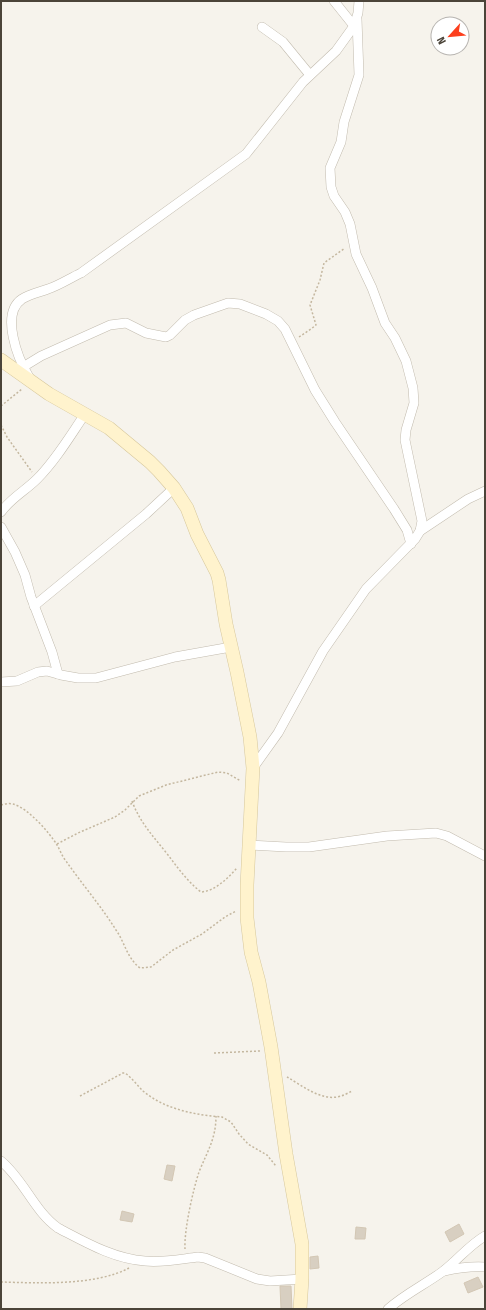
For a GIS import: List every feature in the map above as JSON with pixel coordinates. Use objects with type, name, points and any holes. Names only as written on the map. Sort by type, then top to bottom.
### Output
[{"type":"street","points":[[334,1],[355,22]]},
{"type":"street","points":[[359,1],[355,22],[359,75],[344,122],[341,142],[330,172],[332,191],[350,224],[356,254],[372,288],[385,323],[403,352],[410,376],[414,403],[405,436],[422,521],[420,531]]},
{"type":"street","points":[[32,382],[23,367],[11,332],[11,314],[18,302],[23,298],[53,287],[81,273],[243,156],[310,75],[336,51],[355,22]]},
{"type":"street","points":[[262,27],[275,35],[288,47],[310,75]]},
{"type":"street","points":[[23,367],[41,356],[110,325],[126,324],[146,333],[166,336],[170,335],[185,320],[194,315],[228,303],[240,304],[266,314],[278,321],[285,329],[315,390],[394,509],[406,530],[411,544]]},
{"type":"street","points":[[1,361],[49,394],[109,428],[150,462],[174,488],[187,508],[197,534],[217,573],[250,737],[253,768],[248,845],[247,908],[251,952],[259,982],[271,1050],[290,1180],[302,1244],[300,1309]]},
{"type":"street","points":[[1,512],[12,499],[37,479],[65,444],[85,414]]},
{"type":"street","points":[[34,606],[146,514],[174,488]]},
{"type":"street","points":[[253,768],[278,733],[323,651],[366,589],[411,544],[420,531],[468,499],[485,491]]},
{"type":"street","points":[[1,527],[15,552],[25,575],[34,606],[52,652],[58,674]]},
{"type":"street","points":[[1,682],[17,681],[38,672],[47,670],[78,678],[96,678],[176,657],[231,647]]},
{"type":"street","points":[[248,845],[286,848],[309,847],[387,836],[436,833],[447,836],[485,856]]},
{"type":"street","points":[[1,1161],[12,1170],[46,1219],[58,1228],[105,1250],[127,1258],[152,1262],[198,1257],[205,1258],[265,1281],[302,1279]]},
{"type":"street","points":[[388,1309],[405,1295],[443,1271],[476,1241],[485,1236]]},
{"type":"street","points":[[443,1271],[476,1266],[485,1267]]},
{"type":"path","points":[[292,341],[316,325],[310,305],[320,280],[324,263],[354,242]]},
{"type":"path","points":[[1,406],[32,382]]},
{"type":"path","points":[[1,425],[7,437],[37,479]]},
{"type":"path","points":[[56,845],[78,833],[120,814],[132,801],[144,793],[166,785],[218,772],[227,773],[235,777],[244,783],[251,792]]},
{"type":"path","points":[[132,801],[139,818],[149,832],[181,873],[201,892],[207,891],[220,884],[237,868]]},
{"type":"path","points":[[1,805],[11,803],[21,807],[39,823],[117,931],[128,955],[134,964],[140,968],[145,969],[150,967],[173,950],[202,934],[225,917],[247,908]]},
{"type":"path","points":[[214,1053],[271,1050]]},
{"type":"path","points":[[274,1071],[312,1092],[324,1096],[337,1097],[352,1091]]},
{"type":"path","points":[[80,1096],[125,1073],[142,1090],[165,1104],[180,1110],[222,1116],[228,1119],[244,1140],[266,1155],[290,1180]]},
{"type":"path","points":[[187,1259],[185,1242],[186,1230],[199,1173],[214,1139],[216,1116]]},
{"type":"path","points":[[1,1282],[98,1278],[118,1273],[143,1261]]},
{"type":"building","points":[[167,1165],[175,1166],[172,1181],[164,1179]]},
{"type":"building","points":[[122,1211],[134,1214],[132,1222],[120,1220]]},
{"type":"building","points":[[459,1224],[464,1234],[450,1242],[445,1232]]},
{"type":"building","points":[[356,1227],[366,1228],[365,1239],[355,1239]]},
{"type":"building","points":[[318,1256],[319,1268],[310,1269],[310,1257]]},
{"type":"building","points":[[478,1277],[483,1287],[468,1293],[464,1283]]},
{"type":"building","points":[[280,1286],[291,1286],[292,1309],[281,1309]]}]
